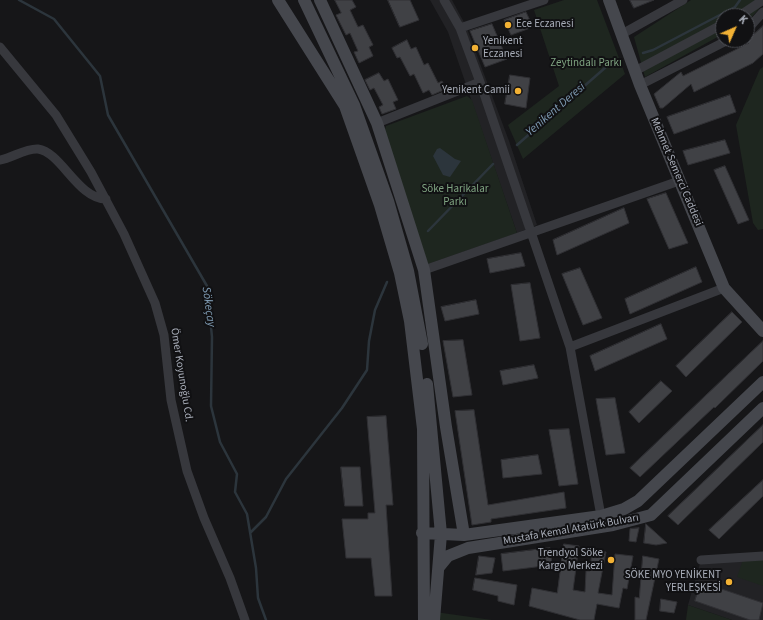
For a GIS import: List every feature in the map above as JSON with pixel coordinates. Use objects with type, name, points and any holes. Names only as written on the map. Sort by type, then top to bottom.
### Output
[{"type":"street","points":[[279,0],[291,0]]},
{"type":"street","points":[[279,0],[345,106],[380,205],[400,273],[410,321],[423,430],[422,567],[424,620]]},
{"type":"street","points":[[304,0],[354,105],[365,134],[388,201],[408,271],[418,318],[427,386],[441,534],[434,620]]},
{"type":"street","points":[[320,0],[377,123],[424,270],[446,427],[464,535]]},
{"type":"street","points":[[444,0],[460,28],[480,82],[570,347],[601,516]]},
{"type":"street","points":[[460,28],[544,0]]},
{"type":"street","name":"Mehmet Semerci Caddesi","points":[[609,0],[634,71],[724,288],[763,331]]},
{"type":"street","points":[[622,34],[683,0]]},
{"type":"street","points":[[751,8],[763,0]]},
{"type":"street","points":[[755,21],[763,12]]},
{"type":"street","points":[[634,71],[715,28]]},
{"type":"street","name":"Ömer Koyunoğlu Cd.","points":[[0,47],[56,115],[106,199],[155,303],[164,335],[171,400],[187,471],[204,518],[230,578],[245,620]]},
{"type":"street","points":[[640,86],[715,47]]},
{"type":"street","points":[[377,123],[480,82]]},
{"type":"street","points":[[0,160],[30,149],[41,150],[52,157],[72,178],[93,196],[100,199],[106,199]]},
{"type":"street","points":[[424,270],[531,231],[679,181]]},
{"type":"street","points":[[570,347],[724,288]]},
{"type":"street","name":"Mustafa Kemal Atatürk Bulvarı","points":[[422,533],[464,535],[601,516],[624,509],[634,503],[763,382]]},
{"type":"street","name":"Mustafa Kemal Atatürk Bulvarı","points":[[439,567],[448,556],[468,548],[613,525],[650,515],[763,408]]},
{"type":"street","points":[[634,503],[650,515]]},
{"type":"street","points":[[701,560],[763,556]]},
{"type":"street","points":[[422,567],[439,567]]},
{"type":"shaded area","points":[[430,0],[452,0],[466,26],[509,141],[537,225],[517,233],[448,32]]},
{"type":"shaded area","points":[[440,148],[455,159],[461,161],[450,177],[443,175],[433,156],[437,149]]},
{"type":"shaded area","name":"SÖKE MYO YENİKENT YERLEŞKESİ","points":[[763,556],[763,620],[732,620],[688,605],[701,560]]},
{"type":"green space","name":"Zeytindalı Parkı","points":[[564,0],[597,0],[625,74],[523,159],[508,125],[559,86],[534,10]]},
{"type":"green space","points":[[691,0],[763,0],[755,13],[755,8],[715,8],[715,38],[645,77],[634,37]]},
{"type":"green space","points":[[763,67],[763,229],[758,230],[753,223],[736,125],[760,69]]},
{"type":"green space","name":"Söke Harikalar Parkı","points":[[467,96],[472,100],[517,233],[428,264],[384,133],[386,126]]},
{"type":"green space","points":[[763,556],[763,586],[737,577],[744,557]]},
{"type":"green space","points":[[688,605],[732,620],[686,620]]},
{"type":"green space","points":[[435,612],[492,620],[434,620]]},
{"type":"building","points":[[335,0],[352,0],[356,7],[350,10],[358,27],[363,25],[373,45],[369,47],[373,56],[359,63],[354,52],[358,51],[350,33],[346,35],[336,15],[341,13]]},
{"type":"building","points":[[388,0],[410,0],[419,20],[400,27]]},
{"type":"building","points":[[630,0],[654,0],[634,8]]},
{"type":"building","points":[[526,12],[533,27],[511,35],[504,20]]},
{"type":"building","points":[[492,24],[507,59],[485,67],[470,31]]},
{"type":"building","points":[[763,26],[763,54],[753,63],[694,92],[691,84],[663,108],[660,108],[654,94],[681,72],[683,76],[739,48],[755,48],[755,34]]},
{"type":"building","points":[[407,40],[411,49],[416,47],[424,65],[428,63],[438,83],[442,81],[446,89],[432,95],[429,90],[423,93],[414,74],[410,76],[400,57],[397,58],[392,48]]},
{"type":"building","points":[[379,73],[384,81],[388,79],[398,100],[393,102],[396,109],[382,114],[379,107],[383,105],[374,88],[370,90],[365,80]]},
{"type":"building","name":"Yenikent Camii","points":[[510,75],[530,78],[526,108],[505,104]]},
{"type":"building","points":[[730,95],[736,112],[674,134],[667,117]]},
{"type":"building","points":[[725,140],[730,153],[688,165],[683,151]]},
{"type":"building","points":[[725,166],[749,220],[738,224],[714,170]]},
{"type":"building","points":[[666,193],[688,243],[669,249],[647,199]]},
{"type":"building","points":[[624,208],[629,223],[557,255],[553,240]]},
{"type":"building","points":[[521,253],[525,266],[490,273],[487,259]]},
{"type":"building","points":[[696,267],[702,282],[630,314],[625,299]]},
{"type":"building","points":[[580,268],[602,318],[583,325],[562,274]]},
{"type":"building","points":[[530,283],[540,338],[520,341],[511,285]]},
{"type":"building","points":[[476,300],[479,314],[445,321],[441,307]]},
{"type":"building","points":[[732,312],[742,322],[686,377],[676,366]]},
{"type":"building","points":[[661,324],[667,339],[595,371],[590,356]]},
{"type":"building","points":[[463,340],[472,395],[453,397],[443,341]]},
{"type":"building","points":[[763,341],[763,361],[715,408],[714,407],[640,477],[630,468]]},
{"type":"building","points":[[534,365],[538,378],[503,385],[500,371]]},
{"type":"building","points":[[661,381],[672,391],[639,423],[629,412]]},
{"type":"building","points":[[615,398],[625,453],[606,455],[596,399]]},
{"type":"building","points":[[474,410],[488,505],[564,492],[566,508],[491,519],[491,522],[472,525],[455,411]]},
{"type":"building","points":[[386,416],[393,505],[386,505],[392,596],[375,596],[371,558],[346,558],[342,519],[368,519],[368,513],[375,513],[367,417]]},
{"type":"building","points":[[763,425],[763,442],[678,525],[668,516]]},
{"type":"building","points":[[569,429],[578,484],[559,486],[549,430]]},
{"type":"building","points":[[538,455],[542,474],[503,478],[501,460]]},
{"type":"building","points":[[341,467],[360,467],[363,506],[345,506]]},
{"type":"building","points":[[763,480],[763,496],[719,539],[709,530]]},
{"type":"building","points":[[646,524],[667,543],[656,545],[644,543]]},
{"type":"building","points":[[639,528],[636,542],[629,541],[630,529]]},
{"type":"building","points":[[564,544],[579,546],[573,590],[585,592],[586,571],[590,571],[592,550],[606,552],[598,593],[612,595],[615,554],[633,556],[627,589],[623,588],[619,608],[597,604],[594,620],[580,620],[529,606],[532,588],[557,593]]},
{"type":"building","points":[[550,548],[552,565],[503,571],[501,554]]},
{"type":"building","points":[[479,556],[495,558],[492,573],[476,575]]},
{"type":"building","points":[[643,556],[659,559],[646,620],[635,620],[635,597],[639,598]]},
{"type":"building","points":[[475,578],[517,585],[514,605],[498,601],[498,596],[473,590]]},
{"type":"building","points":[[701,582],[763,603],[759,620],[750,620],[695,601]]},
{"type":"building","points":[[661,599],[677,602],[674,613],[660,611]]},
{"type":"waterway","name":"Sökeçay","points":[[19,0],[54,19],[100,76],[108,115],[207,286],[212,337],[211,406],[220,442],[237,474],[235,492],[247,514],[256,568],[258,598],[266,620]]},
{"type":"waterway","name":"Yenikent Deresi","points":[[643,53],[653,50],[735,7],[740,0]]},
{"type":"waterway","name":"Yenikent Deresi","points":[[517,145],[614,60]]},
{"type":"waterway","points":[[428,231],[493,164]]},
{"type":"waterway","points":[[251,532],[266,517],[286,479],[342,408],[367,370],[369,341],[375,310],[387,282]]},
{"type":"place","name":"Ece Eczanesi","points":[[508,25]]},
{"type":"place","name":"Yenikent Eczanesi","points":[[475,48]]},
{"type":"place","name":"Yenikent Camii","points":[[518,91]]},
{"type":"place","name":"Trendyol Söke Kargo Merkezi","points":[[611,560]]},
{"type":"place","name":"SÖKE MYO YENİKENT YERLEŞKESİ","points":[[729,582]]}]
